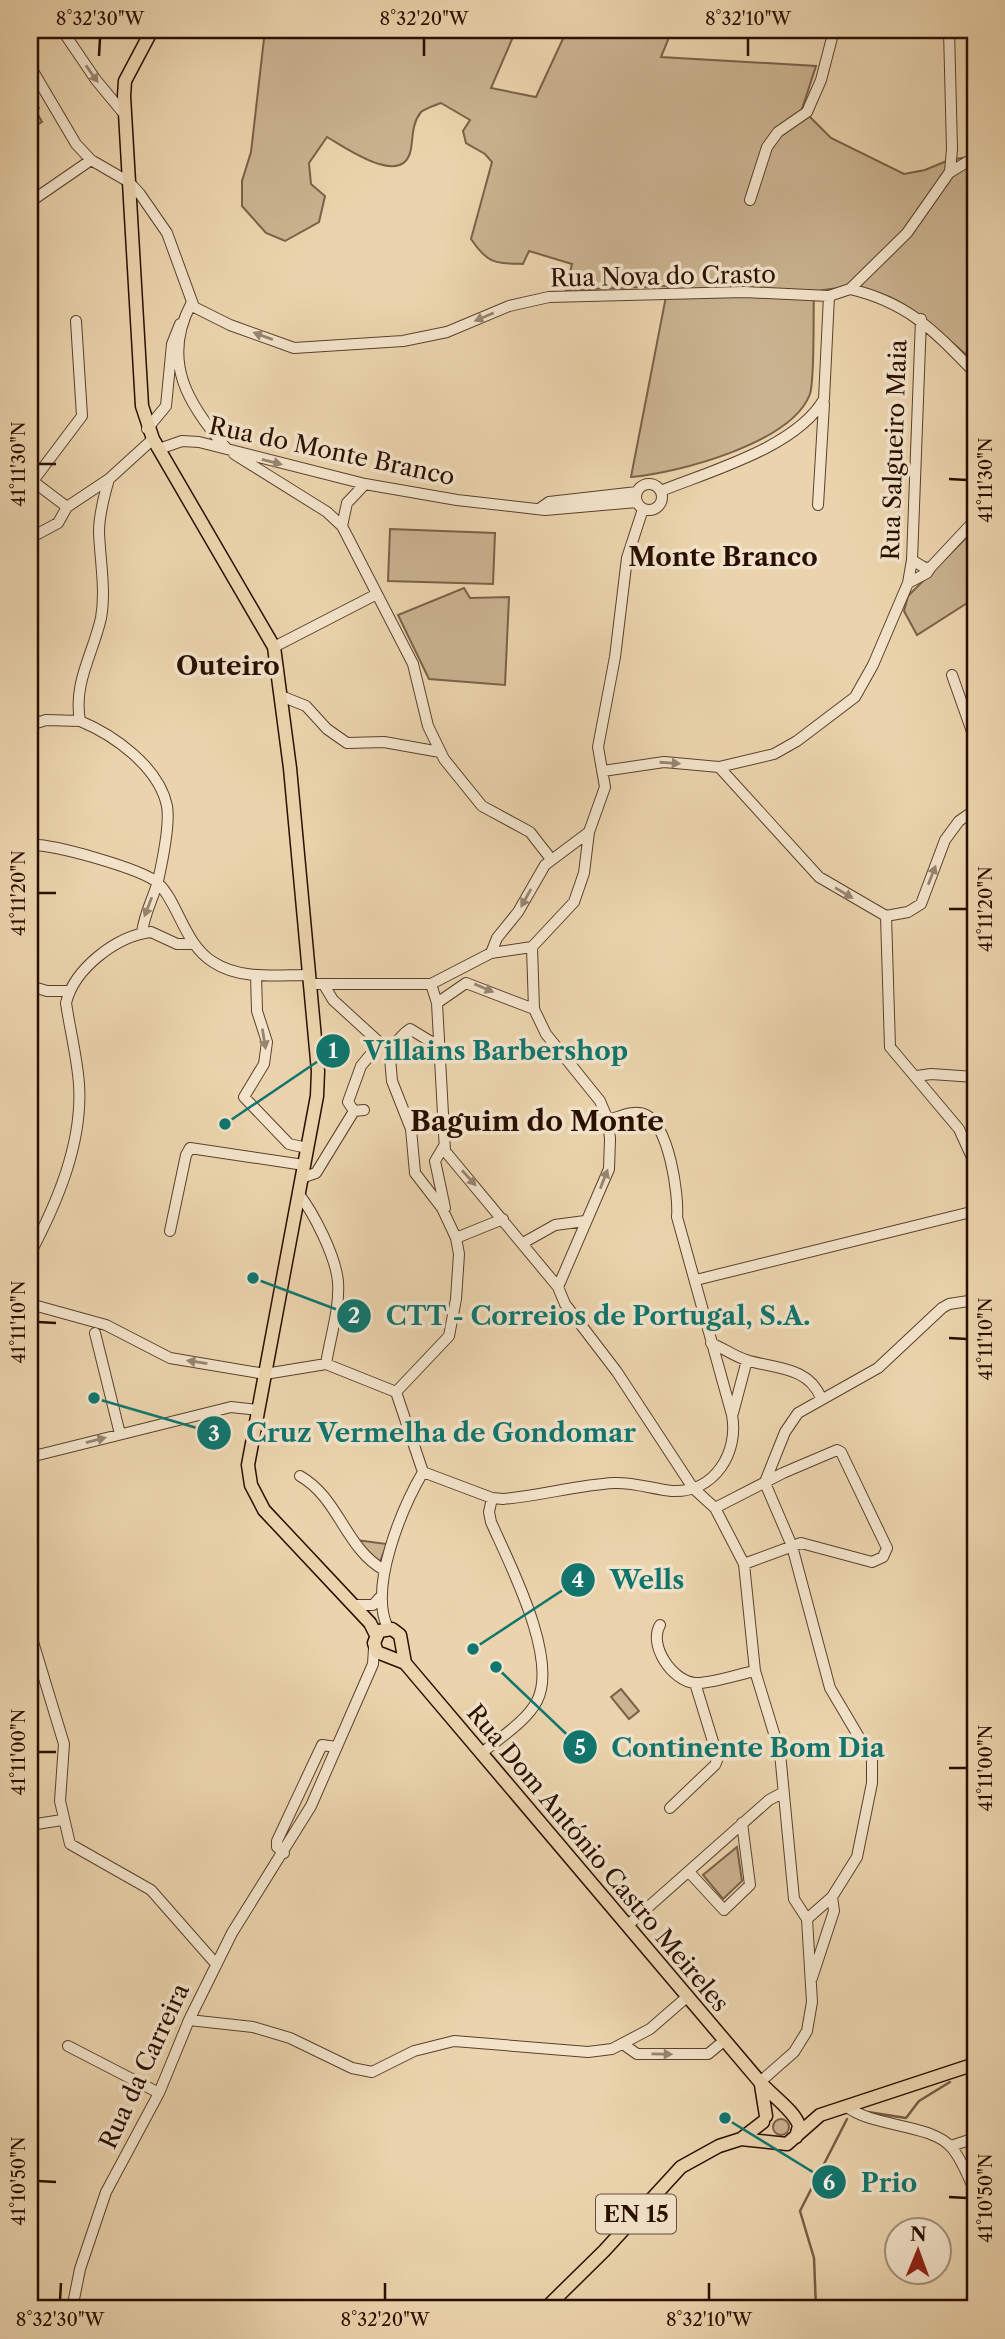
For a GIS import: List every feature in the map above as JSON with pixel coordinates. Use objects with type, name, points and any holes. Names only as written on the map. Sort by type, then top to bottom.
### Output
[{"type":"main road","points":[[152,30],[125,81],[142,406],[153,439],[274,648],[318,1072],[307,1148],[248,1465],[254,1495],[264,1510],[378,1633]]},
{"type":"main road","name":"Rua Dom António Castro Meireles","points":[[405,1663],[387,1657],[378,1633],[400,1634],[405,1663],[760,2082],[791,2112]]},
{"type":"main road","points":[[387,1657],[401,1648]]},
{"type":"main road","points":[[764,2119],[763,2132],[770,2141],[787,2144],[820,2115],[975,2064]]},
{"type":"main road","name":"Rua Dom António Castro Meireles","points":[[760,2082],[764,2119]]},
{"type":"main road","points":[[741,2139],[777,2109],[820,2115]]},
{"type":"main road","points":[[791,2112],[799,2126],[796,2137]]},
{"type":"main road","name":"EN 15","points":[[545,2309],[604,2251],[676,2171],[700,2155],[741,2139],[770,2141]]},
{"type":"street","points":[[62,30],[103,90],[125,115]]},
{"type":"street","points":[[750,200],[767,146],[778,132],[807,112],[821,80],[834,30]]},
{"type":"street","points":[[949,30],[953,149],[950,173]]},
{"type":"street","points":[[30,66],[76,144],[91,160],[129,182],[167,233],[191,304],[175,332],[166,406],[153,439],[109,479],[67,507],[58,523],[30,538]]},
{"type":"street","points":[[818,505],[829,296],[850,289],[907,233],[950,173],[975,157]]},
{"type":"street","points":[[32,199],[91,160]]},
{"type":"street","points":[[850,289],[889,302],[921,319],[975,373]]},
{"type":"street","name":"Rua Nova do Crasto","points":[[191,304],[230,324],[294,348],[402,341],[447,332],[509,306],[550,297],[744,292],[829,296]]},
{"type":"street","name":"Rua Salgueiro Maia","points":[[603,771],[664,762],[719,767],[774,754],[797,741],[855,698],[873,665],[908,583],[912,560],[921,319]]},
{"type":"street","points":[[67,507],[31,480],[82,416],[76,321]]},
{"type":"street","points":[[182,321],[178,364],[181,384],[208,428],[229,450],[327,512],[342,526],[375,595],[413,664],[419,698],[440,752],[482,806],[530,832],[551,859]]},
{"type":"street","points":[[30,845],[44,844],[110,863],[157,883],[194,944],[213,962],[257,975],[309,980],[324,985],[430,984],[491,953],[532,947],[569,909],[579,892],[589,832],[605,787],[598,747],[615,657],[627,558],[639,501],[658,506],[661,491],[766,447],[801,427],[816,413],[824,399]]},
{"type":"street","name":"Rua do Monte Branco","points":[[153,439],[182,441],[229,450],[365,484],[457,500],[539,509],[639,501],[643,485],[651,484],[661,491]]},
{"type":"street","points":[[80,721],[76,701],[79,682],[101,615],[99,530],[109,479]]},
{"type":"street","points":[[342,526],[347,503],[365,484]]},
{"type":"street","points":[[908,583],[927,573],[975,520]]},
{"type":"street","points":[[912,560],[925,568],[931,567]]},
{"type":"street","points":[[274,648],[375,595]]},
{"type":"street","points":[[952,675],[975,740]]},
{"type":"street","points":[[281,696],[306,706],[327,729],[347,743],[384,742],[440,752]]},
{"type":"street","points":[[30,725],[46,720],[80,721],[98,728],[141,762],[163,794],[167,808],[157,883],[143,920],[142,933]]},
{"type":"street","points":[[719,767],[819,877],[886,916],[908,912],[921,904],[945,840],[959,821],[975,810]]},
{"type":"street","points":[[491,953],[496,938],[507,928],[551,859],[589,832]]},
{"type":"street","points":[[886,916],[888,1039],[894,1054],[917,1076],[959,1129],[975,1164]]},
{"type":"street","points":[[30,1254],[64,1179],[78,1112],[79,1084],[65,1003],[69,991],[104,948],[142,933],[151,932],[177,944],[194,944]]},
{"type":"street","points":[[532,947],[534,1009],[546,1034],[600,1101],[608,1120],[609,1169],[558,1287]]},
{"type":"street","points":[[257,975],[257,1011],[267,1042],[264,1064],[244,1097],[289,1144],[307,1148]]},
{"type":"street","points":[[437,1003],[466,983],[534,1009]]},
{"type":"street","points":[[430,984],[437,1003],[443,1146],[435,1161],[445,1214]]},
{"type":"street","points":[[324,985],[333,1000],[385,1044],[397,1044],[410,1029],[438,1046]]},
{"type":"street","points":[[30,986],[47,991],[69,991]]},
{"type":"street","points":[[170,1231],[186,1155],[190,1148],[302,1172],[316,1172],[359,1111],[348,1102],[358,1074],[385,1044]]},
{"type":"street","points":[[385,1044],[391,1081],[411,1129],[415,1173],[445,1214],[456,1238],[456,1299],[449,1335],[396,1392]]},
{"type":"street","points":[[917,1076],[931,1074],[975,1077]]},
{"type":"street","points":[[30,1304],[106,1325],[170,1358],[265,1374],[326,1364],[396,1392],[424,1472],[492,1498],[514,1498],[616,1483],[675,1491],[693,1489],[726,1463],[734,1441],[732,1415],[677,1217],[678,1202],[667,1150],[658,1127],[642,1113],[608,1120]]},
{"type":"street","points":[[443,1146],[558,1287],[565,1304],[617,1371],[693,1489],[715,1508],[744,1564],[755,1671],[780,1754],[794,1899],[807,1919],[812,2002],[807,2031],[794,2052],[760,2082]]},
{"type":"street","points":[[298,1193],[308,1205],[337,1269],[339,1286],[326,1364]]},
{"type":"street","points":[[696,1280],[975,1211]]},
{"type":"street","points":[[456,1238],[503,1219]]},
{"type":"street","points":[[523,1243],[555,1225],[585,1221]]},
{"type":"street","points":[[807,1919],[832,1897],[858,1857],[872,1783],[872,1759],[830,1688],[792,1546],[765,1483],[791,1421],[821,1398],[841,1390],[878,1368],[942,1308],[949,1304],[975,1300]]},
{"type":"street","points":[[95,1333],[120,1434]]},
{"type":"street","points":[[711,1343],[747,1360],[777,1365],[805,1377],[816,1386],[821,1398]]},
{"type":"street","points":[[732,1415],[747,1360]]},
{"type":"street","points":[[30,1457],[231,1408],[258,1410]]},
{"type":"street","points":[[715,1508],[837,1450],[841,1452],[887,1548],[883,1557],[872,1562],[806,1544],[792,1546],[744,1564]]},
{"type":"street","name":"Rua da Carreira","points":[[72,2309],[80,2269],[106,2192],[159,2093],[189,2020],[232,1933],[311,1807],[373,1664],[384,1570],[424,1472]]},
{"type":"street","points":[[300,1476],[308,1480],[334,1509],[362,1554],[384,1570]]},
{"type":"street","points":[[481,1753],[536,1704],[541,1684],[540,1649],[532,1619],[491,1522],[489,1513],[492,1498]]},
{"type":"street","points":[[354,1605],[373,1605],[382,1595]]},
{"type":"street","points":[[660,1625],[655,1636],[662,1657],[679,1674],[695,1683],[755,1671]]},
{"type":"street","points":[[30,1632],[64,1744],[62,1820],[70,1844],[151,1890],[216,1964]]},
{"type":"street","points":[[373,1664],[387,1657]]},
{"type":"street","points":[[670,1808],[715,1765],[718,1758],[695,1683]]},
{"type":"street","points":[[284,1853],[276,1844],[323,1745],[337,1747]]},
{"type":"street","points":[[628,1924],[741,1823],[782,1793]]},
{"type":"street","points":[[296,1800],[311,1807]]},
{"type":"street","points":[[30,1825],[62,1820]]},
{"type":"street","points":[[689,1872],[724,1910],[750,1885],[741,1823]]},
{"type":"street","points":[[811,1978],[834,1911],[832,1897]]},
{"type":"street","points":[[189,2020],[253,2027],[290,2038],[364,2071],[375,2070],[414,2050],[454,2041],[588,2052],[612,2049],[660,2022],[688,1996]]},
{"type":"street","points":[[623,2044],[637,2054],[705,2054],[712,2053],[725,2040]]},
{"type":"street","points":[[68,2046],[159,2093]]},
{"type":"street","points":[[846,2106],[858,2116],[912,2127],[951,2146],[975,2192]]},
{"type":"street","points":[[951,2146],[975,2138]]},
{"type":"shaded area","points":[[265,30],[516,30],[491,88],[536,97],[567,30],[672,30],[661,57],[816,66],[802,109],[831,138],[904,174],[925,170],[949,160],[975,156],[975,362],[921,316],[885,295],[864,289],[841,288],[814,292],[812,386],[799,411],[781,427],[758,441],[731,452],[676,469],[631,477],[668,286],[566,290],[572,264],[529,251],[523,264],[498,262],[487,258],[471,239],[492,162],[485,154],[466,143],[463,131],[470,120],[441,103],[418,116],[406,161],[397,166],[372,162],[327,137],[309,163],[311,184],[325,196],[319,222],[285,241],[266,233],[242,206],[242,181],[251,152]]},
{"type":"shaded area","points":[[30,92],[39,108],[36,111],[42,122],[30,129]]},
{"type":"shaded area","points":[[390,529],[495,533],[493,584],[388,581]]},
{"type":"shaded area","points":[[975,529],[975,598],[917,635],[904,611],[908,596]]},
{"type":"shaded area","points":[[464,588],[470,598],[509,597],[505,685],[429,679],[398,615]]},
{"type":"shaded area","points":[[356,1540],[387,1544],[379,1564]]},
{"type":"shaded area","points":[[621,1689],[639,1711],[629,1719],[611,1697]]},
{"type":"shaded area","points":[[737,1847],[742,1881],[723,1899],[703,1875]]},
{"type":"shaded area","points":[[778,2119],[784,2119],[789,2127],[787,2133],[778,2135],[773,2130],[773,2124]]},
{"type":"waterway","points":[[868,2112],[906,2118],[919,2101],[950,2082]]},
{"type":"waterway","points":[[816,2309],[814,2258],[800,2211],[847,2119]]},
{"type":"place","name":"Villains Barbershop","points":[[225,1124]]},
{"type":"place","name":"CTT - Correios de Portugal, S.A.","points":[[253,1278]]},
{"type":"place","name":"Cruz Vermelha de Gondomar","points":[[94,1398]]},
{"type":"place","name":"Wells","points":[[473,1649]]},
{"type":"place","name":"Continente Bom Dia","points":[[496,1667]]},
{"type":"place","name":"Prio","points":[[725,2118]]},
{"type":"district","name":"Monte Branco","points":[[723,557]]},
{"type":"district","name":"Outeiro","points":[[228,666]]},
{"type":"district","name":"Baguim do Monte","points":[[537,1121]]}]
